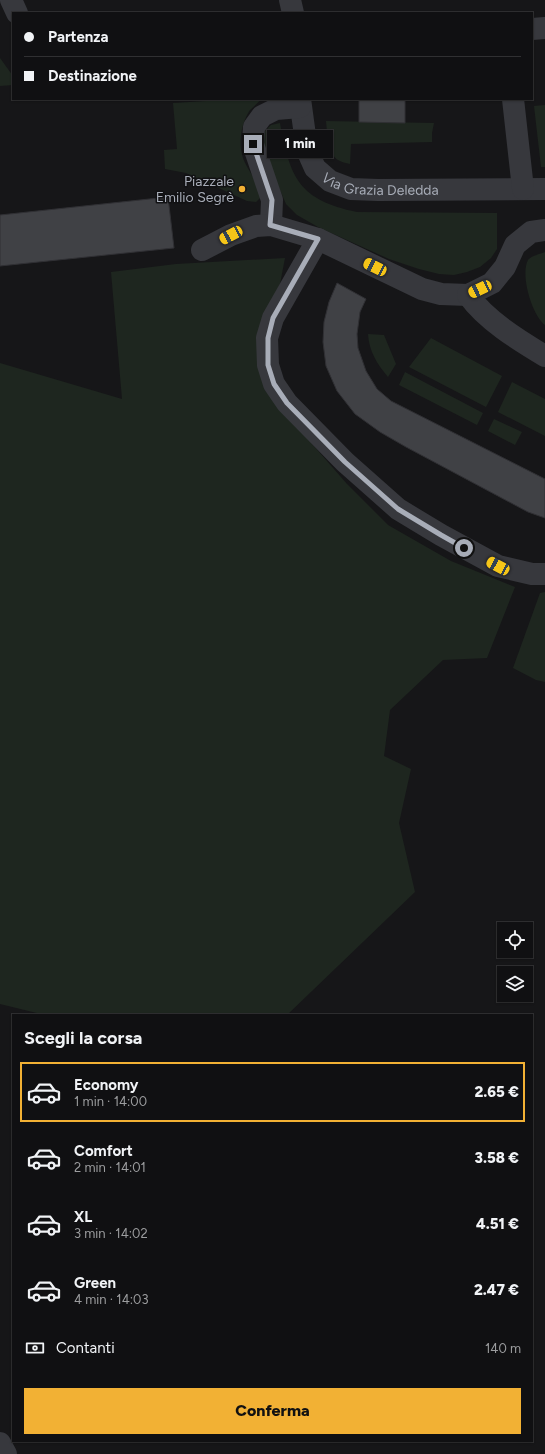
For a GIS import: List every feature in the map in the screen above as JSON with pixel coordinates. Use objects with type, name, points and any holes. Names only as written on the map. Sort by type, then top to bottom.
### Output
[{"type":"street","points":[[11,0],[17,12]]},
{"type":"street","points":[[290,0],[293,12]]},
{"type":"street","points":[[533,29],[545,28]]},
{"type":"street","points":[[512,100],[522,189]]},
{"type":"street","points":[[270,225],[272,200],[253,144],[254,127],[262,116],[269,112],[300,103]]},
{"type":"street","name":"Via Grazia Deledda","points":[[300,103],[307,150],[315,168],[330,181],[351,189],[545,189]]},
{"type":"street","points":[[202,250],[231,235],[256,226],[270,225],[318,239],[422,289],[441,294],[468,295],[492,283],[505,267],[515,245],[531,232],[545,230]]},
{"type":"street","points":[[318,239],[273,318],[268,338],[268,365],[274,384],[287,403],[345,462],[398,509],[441,535],[498,566],[532,574],[545,574]]},
{"type":"street","points":[[468,295],[476,306],[518,340],[545,356]]},
{"type":"street","points":[[0,1443],[6,1454]]},
{"type":"shaded area","points":[[0,58],[12,75],[12,85],[0,86]]},
{"type":"shaded area","points":[[222,100],[260,100],[247,115],[241,134],[241,152],[258,186],[260,198],[256,202],[247,201],[186,173],[165,169],[164,150],[177,149],[173,103]]},
{"type":"shaded area","points":[[545,105],[545,167],[541,167],[534,106]]},
{"type":"shaded area","points":[[326,121],[434,123],[432,142],[351,144],[350,164],[338,160],[332,153]]},
{"type":"shaded area","points":[[280,123],[288,158],[293,172],[300,184],[322,201],[337,207],[357,212],[497,213],[497,249],[491,258],[480,267],[454,275],[439,274],[389,259],[318,227],[297,215],[286,204],[273,174],[264,146],[265,131],[271,125]]},
{"type":"shaded area","points":[[545,252],[545,325],[540,320],[532,304],[526,285],[525,275],[528,260],[533,256]]},
{"type":"shaded area","points":[[285,258],[280,284],[260,328],[265,390],[347,484],[388,525],[451,561],[515,587],[487,658],[443,660],[390,710],[384,756],[411,769],[399,823],[415,892],[288,1014],[41,1014],[0,1004],[0,363],[122,399],[111,272],[176,264]]},
{"type":"shaded area","points":[[368,334],[384,335],[396,364],[388,377],[374,357]]},
{"type":"shaded area","points":[[431,338],[502,376],[486,407],[409,367]]},
{"type":"shaded area","points":[[405,372],[483,413],[477,425],[399,385]]},
{"type":"shaded area","points":[[512,382],[545,399],[545,436],[498,412]]},
{"type":"shaded area","points":[[494,419],[522,432],[515,445],[488,431]]},
{"type":"shaded area","points":[[545,592],[545,682],[536,680],[513,668],[540,593]]},
{"type":"building","points":[[359,100],[405,100],[405,123],[359,122]]},
{"type":"building","points":[[168,197],[174,248],[0,266],[0,215]]},
{"type":"building","points":[[337,283],[366,299],[360,312],[357,334],[358,348],[366,371],[377,389],[391,401],[545,479],[545,518],[528,512],[406,447],[380,432],[355,414],[337,391],[326,366],[323,342],[324,322],[329,302]]},
{"type":"place","name":"Piazzale Emilio Segrè","points":[[242,189]]},
{"type":"route","points":[[253,144],[272,200],[270,225],[318,239],[273,318],[268,338],[268,365],[274,384],[287,403],[345,462],[398,509],[464,548]]}]
